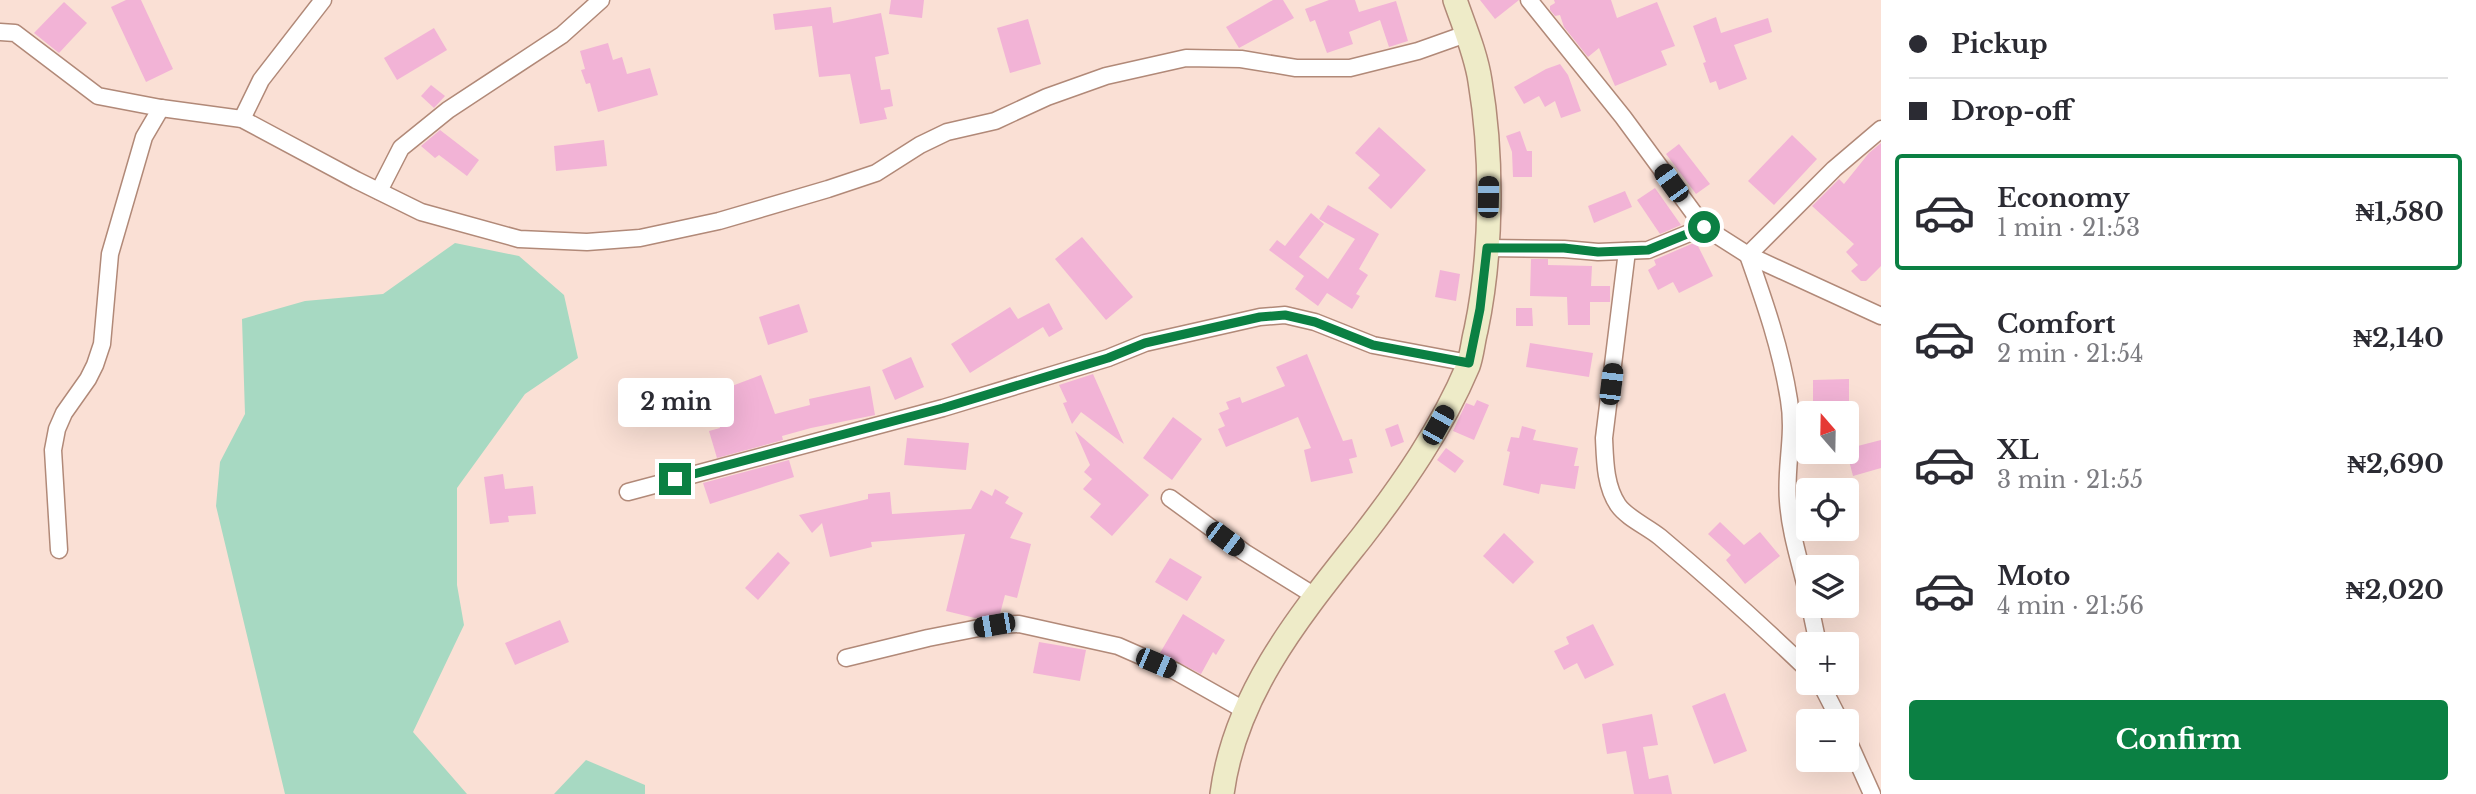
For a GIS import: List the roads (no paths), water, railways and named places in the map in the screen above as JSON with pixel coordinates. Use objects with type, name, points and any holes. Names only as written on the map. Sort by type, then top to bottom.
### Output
[{"type":"main road","points":[[1222,794],[1225,764],[1244,710],[1268,664],[1315,596],[1412,470],[1469,363],[1480,309],[1487,248],[1489,171],[1480,80],[1455,0]]},
{"type":"street","points":[[242,119],[261,80],[323,0]]},
{"type":"street","points":[[379,191],[401,148],[448,110],[562,35],[601,0]]},
{"type":"street","points":[[1530,0],[1623,117],[1704,227],[1748,255],[1881,316]]},
{"type":"street","points":[[0,32],[15,33],[98,96],[242,119],[421,212],[519,239],[587,242],[640,238],[719,221],[876,173],[920,145],[947,132],[995,121],[1047,97],[1106,76],[1186,58],[1241,59],[1296,68],[1350,68],[1418,51],[1466,34]]},
{"type":"street","points":[[59,550],[54,450],[57,429],[64,413],[88,379],[102,344],[110,254],[144,136],[161,108]]},
{"type":"street","points":[[1748,255],[1834,169],[1881,129]]},
{"type":"street","points":[[1487,248],[1648,250],[1704,227]]},
{"type":"street","points":[[1627,251],[1604,438],[1611,491],[1619,507],[1669,545],[1796,659]]},
{"type":"street","points":[[1748,255],[1777,338],[1789,401],[1792,440],[1787,484],[1788,505],[1799,555]]},
{"type":"street","points":[[628,492],[943,408],[1108,358],[1145,343],[1260,317],[1285,315],[1315,322],[1373,345],[1469,363]]},
{"type":"street","points":[[1170,498],[1244,552],[1315,596]]},
{"type":"street","points":[[846,658],[928,638],[994,625],[1018,624],[1118,646],[1175,671],[1244,710]]},
{"type":"street","points":[[1859,765],[1872,794]]}]
